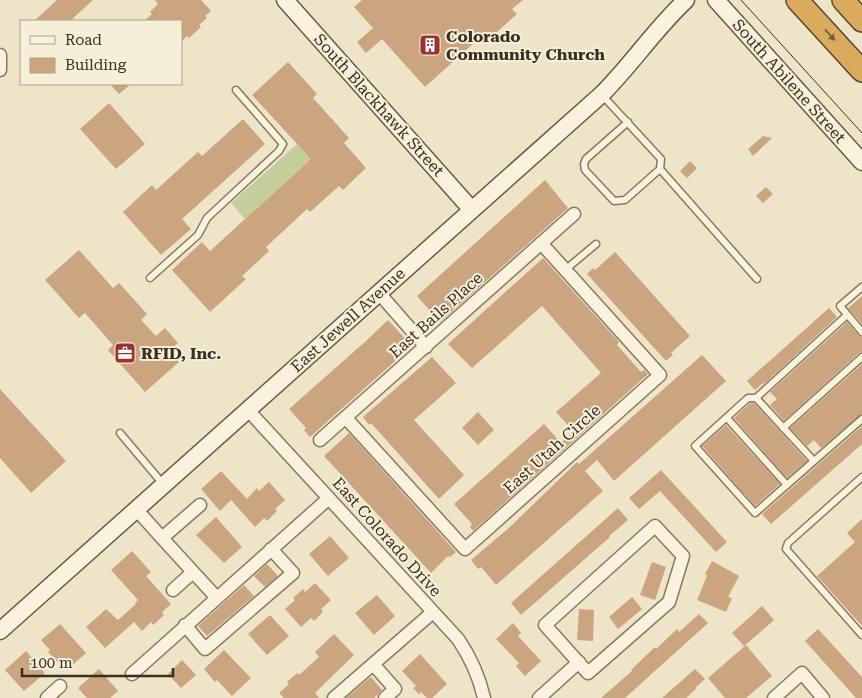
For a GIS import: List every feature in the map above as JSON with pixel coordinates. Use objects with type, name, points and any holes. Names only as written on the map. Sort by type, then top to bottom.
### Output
[{"type":"highway","points":[[797,0],[862,71]]},
{"type":"highway","points":[[843,0],[862,21]]},
{"type":"street","name":"South Blackhawk Street","points":[[285,0],[472,210]]},
{"type":"street","name":"East Jewell Avenue","points":[[0,630],[602,94],[686,0]]},
{"type":"street","name":"South Abilene Street","points":[[716,0],[862,162]]},
{"type":"street","points":[[0,55],[0,70]]},
{"type":"street","name":"East Bails Place","points":[[320,440],[574,214]]},
{"type":"street","name":"East Utah Circle","points":[[346,418],[465,549],[660,375],[541,244]]},
{"type":"street","points":[[379,293],[426,347]]},
{"type":"street","name":"East Colorado Drive","points":[[248,410],[458,640],[469,654],[477,670],[484,698]]},
{"type":"street","points":[[132,674],[329,498]]},
{"type":"street","points":[[162,538],[200,505]]},
{"type":"street","points":[[136,509],[216,597]]},
{"type":"street","points":[[655,526],[683,556],[669,602],[588,673],[579,662],[545,625],[655,526]]},
{"type":"street","points":[[185,626],[205,649],[293,573],[271,549]]},
{"type":"street","points":[[173,590],[193,572]]},
{"type":"street","points":[[334,698],[433,612]]},
{"type":"street","points":[[539,698],[579,662]]},
{"type":"street","points":[[372,664],[395,689],[385,698]]},
{"type":"street","points":[[774,698],[802,673],[823,698]]},
{"type":"street","points":[[47,698],[60,686]]},
{"type":"lane","points":[[150,278],[198,235],[207,218],[279,150],[283,144],[236,90]]},
{"type":"lane","points":[[602,94],[628,122],[661,159],[660,169],[621,202],[614,201],[585,170],[584,164],[586,159],[628,122]]},
{"type":"lane","points":[[660,169],[757,278]]},
{"type":"lane","points":[[565,270],[596,244]]},
{"type":"lane","points":[[862,287],[840,306],[862,332]]},
{"type":"lane","points":[[847,315],[756,398],[748,398],[695,446],[754,513],[862,419]]},
{"type":"lane","points":[[783,428],[862,356]]},
{"type":"lane","points":[[756,398],[814,461]]},
{"type":"lane","points":[[727,418],[787,484]]},
{"type":"lane","points":[[120,433],[164,485]]},
{"type":"lane","points":[[862,477],[788,542],[786,548],[862,635]]},
{"type":"green space","points":[[297,144],[311,159],[245,219],[231,203]]},
{"type":"building","points":[[57,0],[93,0],[71,20],[35,20]]},
{"type":"building","points":[[155,0],[201,0],[211,11],[205,16],[207,18],[199,25],[201,27],[189,38],[187,36],[182,41],[182,20],[145,20],[152,14],[150,12],[158,4]]},
{"type":"building","name":"Colorado Community Church","points":[[362,0],[523,0],[512,9],[517,14],[491,37],[486,32],[425,87],[382,39],[366,53],[357,42],[373,28],[354,7]]},
{"type":"building","points":[[288,62],[317,94],[313,98],[349,138],[344,143],[366,168],[343,190],[339,186],[310,212],[307,209],[266,247],[269,251],[242,276],[246,279],[210,312],[172,270],[202,242],[210,251],[311,159],[252,95]]},
{"type":"building","points":[[111,85],[130,85],[119,94]]},
{"type":"building","points":[[109,103],[145,144],[116,169],[80,129]]},
{"type":"building","points":[[243,119],[265,144],[182,219],[191,229],[161,255],[123,212],[152,185],[156,190],[198,152],[202,156]]},
{"type":"building","points":[[763,136],[772,138],[753,156],[748,149]]},
{"type":"building","points":[[690,161],[697,168],[687,178],[680,171]]},
{"type":"building","points":[[545,180],[568,208],[440,322],[417,296]]},
{"type":"building","points":[[766,187],[773,194],[763,203],[756,196]]},
{"type":"building","points":[[79,250],[113,288],[119,283],[147,314],[141,320],[156,336],[165,328],[178,343],[169,351],[179,362],[145,392],[108,350],[113,345],[85,313],[79,318],[45,280]]},
{"type":"building","points":[[615,252],[690,336],[671,353],[673,355],[666,361],[587,274],[593,268],[595,270]]},
{"type":"building","points":[[543,258],[619,342],[617,345],[641,372],[644,370],[648,374],[473,531],[470,527],[472,524],[454,504],[544,424],[561,443],[574,432],[556,412],[601,373],[542,306],[472,368],[448,344]]},
{"type":"building","points":[[862,296],[862,324],[848,308]]},
{"type":"building","points":[[829,308],[837,317],[764,384],[755,390],[747,381]]},
{"type":"building","points":[[388,320],[412,346],[310,437],[304,430],[306,428],[289,409]]},
{"type":"building","points":[[847,322],[862,337],[862,352],[784,421],[770,405],[777,399],[770,392]]},
{"type":"building","points":[[702,355],[726,381],[614,481],[597,460],[585,471],[603,491],[496,585],[481,567],[478,569],[471,560],[510,527],[577,462],[579,464]]},
{"type":"building","points":[[432,357],[456,383],[414,420],[464,475],[439,499],[371,423],[369,425],[363,417]]},
{"type":"building","points":[[862,364],[862,414],[821,448],[814,440],[807,446],[790,428]]},
{"type":"building","points":[[0,389],[66,461],[31,493],[0,458]]},
{"type":"building","points":[[750,403],[754,403],[807,461],[787,478],[734,418]]},
{"type":"building","points":[[478,412],[494,430],[478,445],[462,428]]},
{"type":"building","points":[[726,425],[780,484],[755,506],[702,446]]},
{"type":"building","points":[[862,426],[862,444],[771,524],[762,514]]},
{"type":"building","points":[[349,433],[456,552],[450,557],[448,556],[431,573],[324,456]]},
{"type":"building","points":[[661,470],[727,542],[716,552],[660,491],[639,509],[629,498]]},
{"type":"building","points":[[221,471],[247,499],[257,488],[259,491],[269,482],[285,500],[275,509],[277,511],[267,521],[264,518],[255,527],[231,500],[220,511],[201,489]]},
{"type":"building","points":[[618,508],[628,520],[521,615],[511,603]]},
{"type":"building","points":[[216,517],[242,547],[224,563],[196,535]]},
{"type":"building","points":[[862,519],[862,626],[817,576],[855,542],[847,533]]},
{"type":"building","points":[[330,536],[349,558],[328,576],[309,554]]},
{"type":"building","points":[[132,551],[151,572],[146,576],[171,604],[162,612],[164,615],[153,625],[151,622],[142,631],[134,622],[105,648],[86,627],[106,609],[118,620],[136,604],[138,600],[111,570]]},
{"type":"building","points":[[712,561],[739,576],[728,597],[732,598],[726,612],[697,600],[707,576],[705,574]]},
{"type":"building","points":[[652,562],[666,567],[655,600],[640,595]]},
{"type":"building","points":[[267,564],[278,576],[265,587],[254,576]]},
{"type":"building","points":[[315,583],[331,600],[321,609],[323,612],[314,621],[311,618],[301,627],[285,609],[303,589],[305,592]]},
{"type":"building","points":[[244,585],[254,596],[207,636],[198,626]]},
{"type":"building","points":[[377,595],[395,616],[374,635],[355,613]]},
{"type":"building","points":[[632,597],[642,609],[618,629],[609,617]]},
{"type":"building","points":[[762,606],[774,620],[744,646],[732,633]]},
{"type":"building","points":[[579,609],[594,610],[593,641],[577,640]]},
{"type":"building","points":[[699,614],[708,623],[625,698],[601,698],[632,671],[655,647],[656,649],[677,629],[679,632]]},
{"type":"building","points":[[270,615],[289,636],[267,655],[248,634]]},
{"type":"building","points":[[513,623],[521,633],[518,636],[541,661],[525,676],[516,666],[519,663],[496,639]]},
{"type":"building","points":[[60,624],[86,653],[68,669],[60,661],[58,663],[48,652],[50,650],[41,640]]},
{"type":"building","points":[[818,629],[862,677],[862,698],[856,698],[805,641]]},
{"type":"building","points":[[334,634],[354,655],[315,693],[319,698],[284,698],[279,693],[289,684],[287,682],[297,673],[299,675],[319,657],[315,652]]},
{"type":"building","points":[[746,645],[772,676],[746,698],[725,698],[708,678]]},
{"type":"building","points":[[224,650],[251,678],[232,696],[217,680],[215,682],[204,669]]},
{"type":"building","points":[[26,651],[45,673],[24,691],[5,670]]},
{"type":"building","points":[[420,654],[447,684],[432,698],[427,698],[421,692],[419,694],[413,688],[416,686],[402,671]]},
{"type":"building","points":[[182,660],[196,675],[181,688],[168,674]]},
{"type":"building","points":[[99,669],[118,691],[110,698],[87,698],[78,688]]},
{"type":"building","points":[[695,669],[705,679],[686,698],[662,698]]},
{"type":"building","points":[[371,677],[382,690],[374,698],[346,698]]},
{"type":"tram line","points":[[741,0],[862,133]]},
{"type":"place","name":"Colorado Community Church","points":[[430,45]]},
{"type":"place","name":"RFID, Inc.","points":[[125,353]]}]
